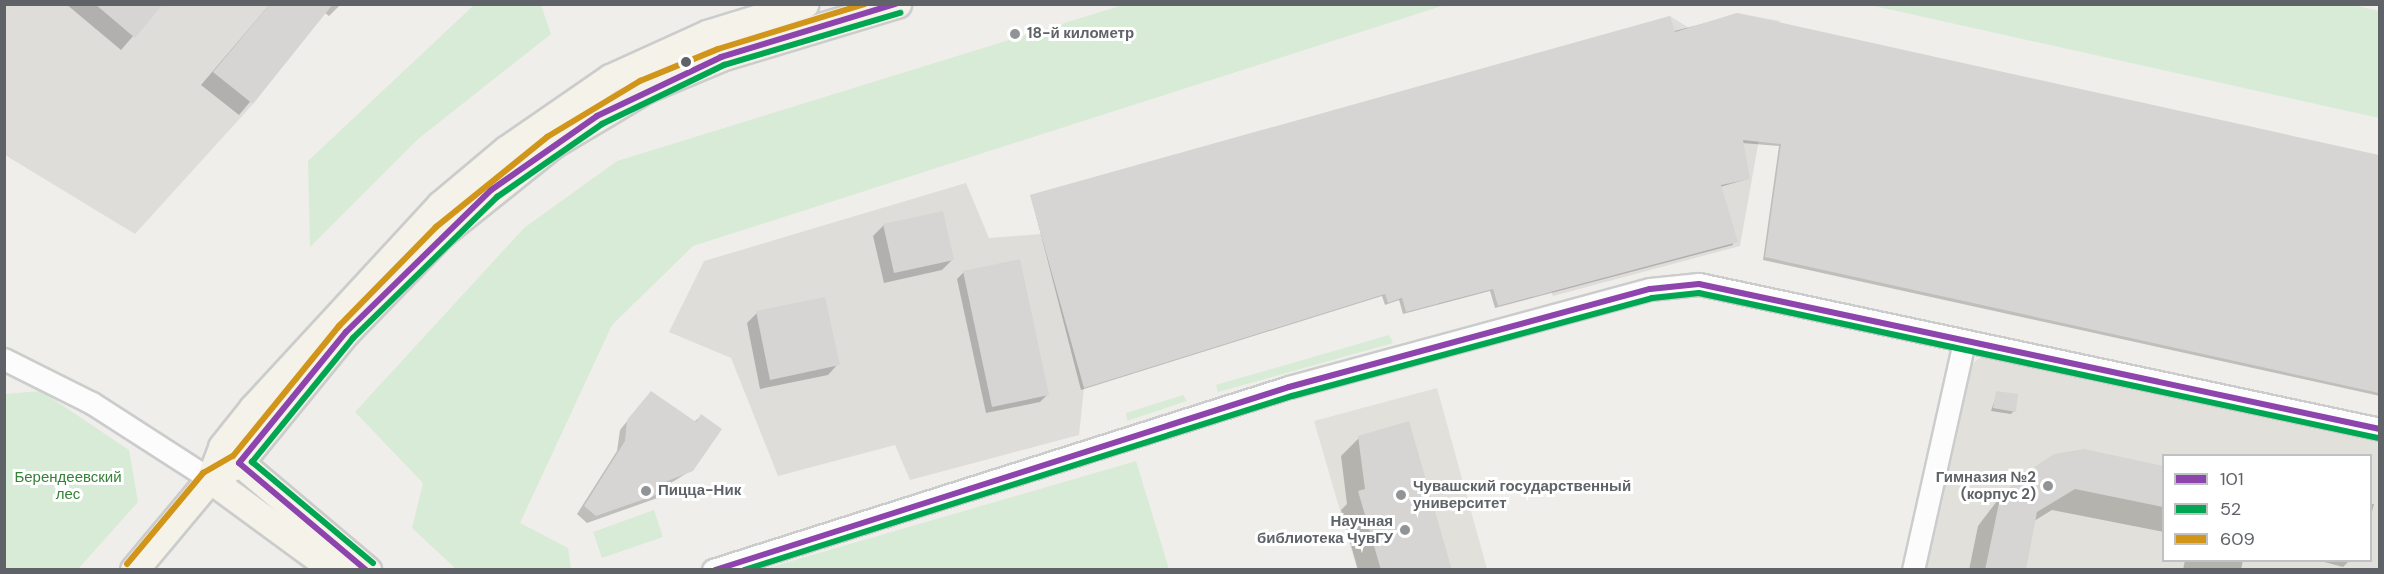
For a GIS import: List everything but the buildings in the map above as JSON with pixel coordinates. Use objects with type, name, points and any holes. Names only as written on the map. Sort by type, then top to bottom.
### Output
[{"type":"main road","points":[[134,570],[401,244],[507,149],[570,103],[646,59],[804,4]]},
{"type":"main road","points":[[230,455],[442,233],[553,144],[645,89],[721,57],[885,6]]},
{"type":"main road","points":[[230,455],[367,570]]},
{"type":"main road","points":[[210,479],[333,570]]},
{"type":"street","points":[[713,570],[1289,387],[1650,289],[1699,284],[1737,289],[1964,341],[2379,429]]},
{"type":"street","points":[[1913,570],[1964,341]]},
{"type":"street","points":[[4,359],[92,403],[210,479]]},
{"type":"shaded area","points":[[4,5],[270,5],[213,72],[253,104],[135,234],[5,155]]},
{"type":"shaded area","points":[[1737,13],[1780,21],[1740,246],[1553,296],[1545,273],[1528,278],[1534,297],[1498,306],[1493,289],[1439,304],[1436,290],[1427,306],[1406,312],[1402,299],[1388,303],[1385,294],[1084,388],[1079,435],[910,480],[895,445],[778,476],[731,358],[669,332],[704,261],[966,183],[989,238],[1041,234],[1030,195],[1670,16],[1689,28]]},
{"type":"shaded area","name":"Гимназия №2 (корпус 2)","points":[[1986,353],[2379,438],[2379,569],[1925,570],[1938,519],[1925,515],[1949,457],[1967,368]]},
{"type":"shaded area","name":"Чувашский государственный университет","points":[[1437,388],[1487,569],[1357,569],[1314,421]]},
{"type":"green space","points":[[474,5],[541,5],[551,34],[418,139],[310,247],[308,161]]},
{"type":"green space","points":[[1123,5],[1445,5],[693,246],[612,325],[520,523],[568,548],[571,569],[456,569],[412,528],[423,483],[355,412],[524,228],[617,161]]},
{"type":"green space","points":[[1870,5],[2353,5],[2379,11],[2379,118]]},
{"type":"green space","points":[[1389,335],[1393,343],[1218,392],[1216,385]]},
{"type":"green space","name":"Берендеевский лес","points":[[41,391],[129,450],[138,502],[78,569],[5,569],[5,394]]},
{"type":"green space","points":[[1183,395],[1187,401],[1127,421],[1126,413]]},
{"type":"green space","points":[[1136,461],[1169,569],[764,569],[1095,473]]},
{"type":"green space","points":[[654,510],[663,537],[602,558],[593,532]]},
{"type":"transit line","name":"609","points":[[127,564],[203,473],[233,456],[339,326],[436,227],[547,137],[640,81],[718,49],[864,4]]},
{"type":"transit line","name":"101","points":[[366,570],[239,463],[346,332],[491,190],[597,116],[721,57],[895,4]]},
{"type":"transit line","name":"52","points":[[373,563],[252,462],[353,338],[497,197],[602,124],[724,65],[900,13]]},
{"type":"transit line","name":"101","points":[[715,570],[1289,387],[1650,289],[1699,284],[2380,429]]},
{"type":"transit line","name":"52","points":[[744,570],[1292,396],[1652,298],[1699,293],[2378,438]]},
{"type":"place","name":"18-й километр","points":[[1015,34]]},
{"type":"place","name":"Гимназия №2 (корпус 2)","points":[[2048,486]]},
{"type":"place","name":"Пицца-Ник","points":[[646,491]]},
{"type":"place","name":"Чувашский государственный университет","points":[[1401,495]]},
{"type":"place","name":"Научная библиотека ЧувГУ","points":[[1405,530]]}]
